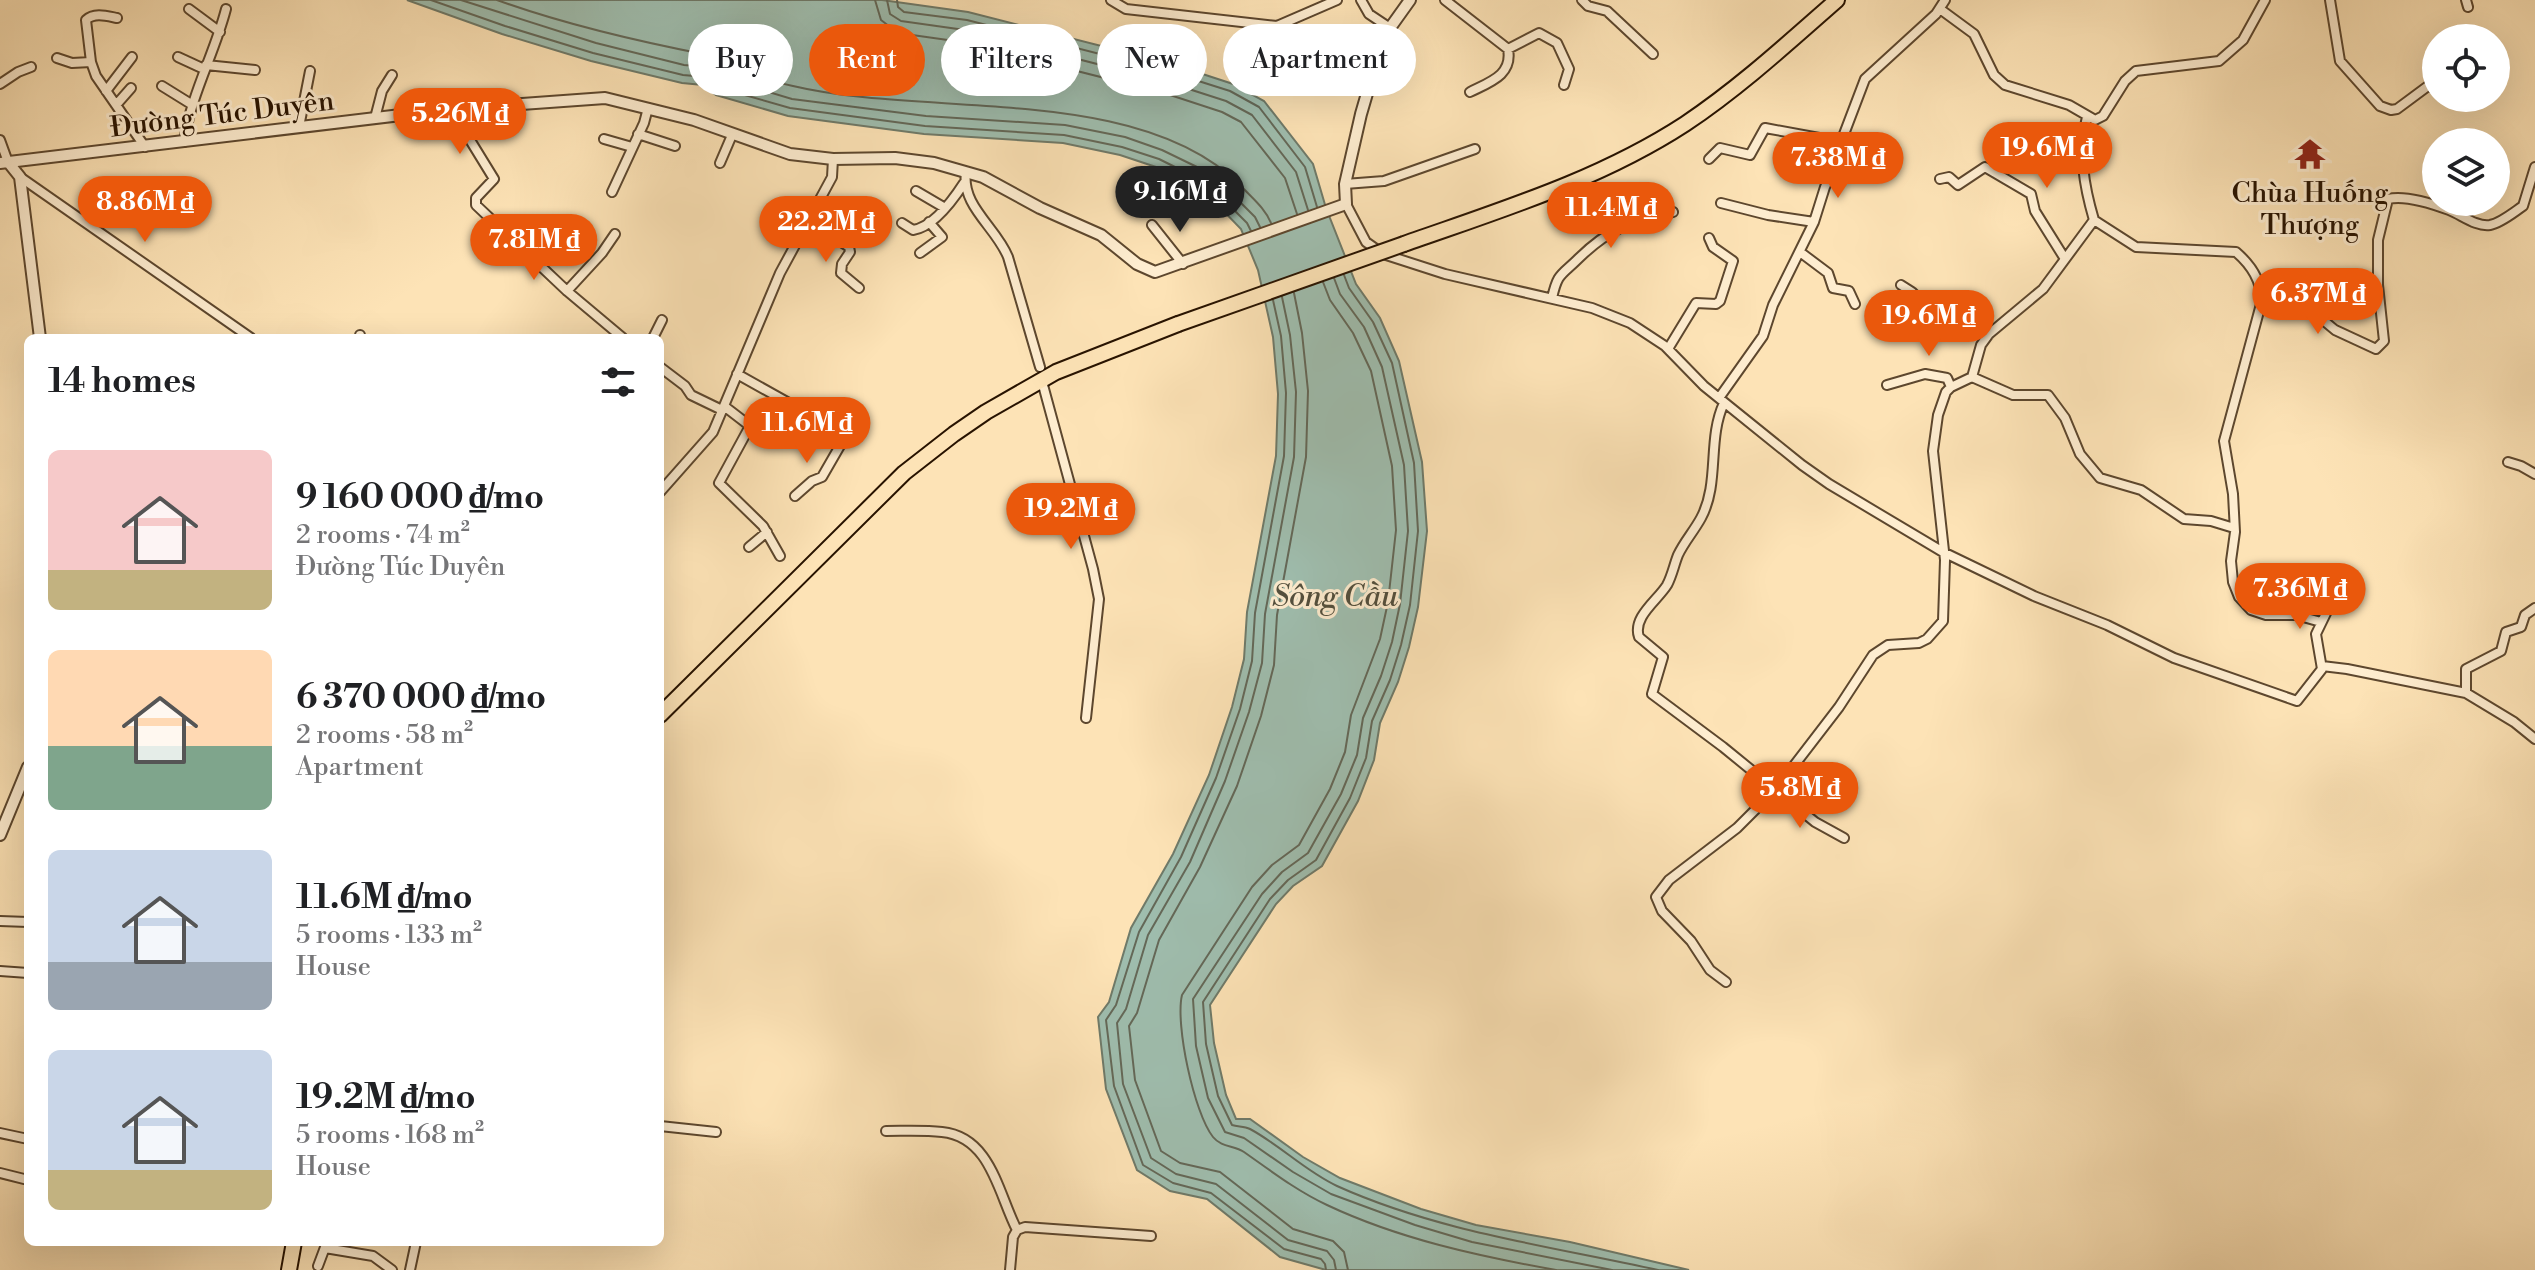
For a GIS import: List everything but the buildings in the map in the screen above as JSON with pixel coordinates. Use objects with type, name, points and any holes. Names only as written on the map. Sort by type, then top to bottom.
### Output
[{"type":"highway","points":[[664,699],[898,467],[1005,390],[1068,359],[1402,240],[1575,174],[1680,117],[1773,47],[1824,0]]},
{"type":"highway","points":[[1402,240],[1578,181],[1685,124],[1776,54],[1837,0]]},
{"type":"highway","points":[[664,711],[904,473],[954,434],[1056,372],[1176,321]]},
{"type":"highway","points":[[280,1270],[283,1246]]},
{"type":"highway","points":[[289,1270],[293,1246]]},
{"type":"street","points":[[1111,0],[1126,9],[1277,26],[1337,0]]},
{"type":"street","points":[[1361,0],[1369,14],[1384,24]]},
{"type":"street","points":[[1393,24],[1410,0]]},
{"type":"street","points":[[1445,0],[1508,49],[1510,60],[1505,71],[1470,92]]},
{"type":"street","points":[[1582,0],[1588,6],[1607,11],[1653,54]]},
{"type":"street","points":[[1844,838],[1815,822],[1652,694],[1663,657],[1637,632],[1643,616],[1667,585],[1677,558],[1704,512],[1722,401],[1763,336],[1773,305],[1814,222],[1865,79],[1942,4],[1974,34],[1994,75],[2005,85],[2069,105],[2095,120],[2103,116],[2125,81],[2136,71],[2219,61],[2243,40],[2265,0]]},
{"type":"street","points":[[2330,0],[2340,61],[2380,106],[2397,109],[2422,90]]},
{"type":"street","points":[[189,9],[220,32]]},
{"type":"street","points":[[184,142],[191,104],[226,9]]},
{"type":"street","points":[[117,18],[102,15],[90,16],[86,20],[91,62],[96,76],[145,147]]},
{"type":"street","points":[[1508,49],[1534,34],[1543,34],[1553,40],[1569,69],[1564,85]]},
{"type":"street","points":[[106,91],[132,57]]},
{"type":"street","points":[[178,57],[205,67],[255,70]]},
{"type":"street","points":[[57,58],[72,63],[91,62]]},
{"type":"street","points":[[0,84],[31,67]]},
{"type":"street","points":[[299,127],[310,71]]},
{"type":"street","points":[[375,118],[382,91],[392,75]]},
{"type":"street","points":[[162,86],[191,104]]},
{"type":"street","points":[[116,105],[131,88]]},
{"type":"street","points":[[1367,96],[1345,184],[1343,206],[1366,242],[1383,254],[1459,278],[1592,308],[1630,323],[1668,349],[1722,401],[1829,484],[1943,552],[2174,658],[2295,701],[2321,672],[2316,634],[2331,603]]},
{"type":"street","name":"Đường Túc Duyên","points":[[4,163],[451,109],[594,97],[694,120],[790,154],[833,159],[895,158],[934,163],[965,177],[1002,185],[1040,208],[1101,235],[1149,271],[1162,271],[1183,264],[1343,206]]},
{"type":"street","points":[[612,192],[648,108]]},
{"type":"street","points":[[451,109],[494,179],[476,198],[476,205],[567,291],[618,334]]},
{"type":"street","points":[[2087,117],[2082,142],[2085,187],[2094,220],[2136,247],[2236,252],[2260,285],[2262,298],[2224,441],[2233,494],[2231,569],[2235,588],[2251,610],[2266,615],[2301,616],[2321,622]]},
{"type":"street","points":[[1709,159],[1720,148],[1750,155],[1765,128],[1841,142]]},
{"type":"street","points":[[638,134],[675,146]]},
{"type":"street","points":[[720,163],[732,135]]},
{"type":"street","points":[[604,139],[632,147]]},
{"type":"street","points":[[0,140],[4,163],[20,177],[245,334]]},
{"type":"street","points":[[1345,184],[1375,183],[1397,178],[1475,149]]},
{"type":"street","points":[[664,487],[711,434],[780,273],[832,177],[833,159]]},
{"type":"street","points":[[1940,179],[1949,177],[1958,185],[1985,167],[2028,191],[2035,211],[2065,259]]},
{"type":"street","points":[[2262,298],[2305,305],[2335,330],[2376,349],[2384,341],[2378,285],[2378,240],[2388,199],[2430,205],[2450,210],[2478,224],[2492,225],[2525,203],[2535,167]]},
{"type":"street","points":[[20,177],[40,334]]},
{"type":"street","points":[[902,223],[916,230],[929,222],[945,208],[965,177]]},
{"type":"street","points":[[965,177],[967,196],[1004,249],[1040,367]]},
{"type":"street","points":[[916,191],[945,208]]},
{"type":"street","points":[[1721,203],[1814,222]]},
{"type":"street","points":[[1552,298],[1559,275],[1608,233],[1621,226],[1673,212]]},
{"type":"street","points":[[808,220],[849,247],[850,252],[842,264],[841,273],[859,288]]},
{"type":"street","points":[[1726,982],[1710,970],[1691,941],[1662,911],[1656,897],[1669,880],[1737,828],[1776,789],[1839,707],[1873,655],[1888,645],[1919,643],[1939,628],[1945,614],[1943,552],[1933,451],[1940,409],[1951,387],[1972,377],[1978,351],[1989,334],[2043,289],[2094,220]]},
{"type":"street","points":[[920,253],[942,237],[929,222]]},
{"type":"street","points":[[1152,225],[1183,264]]},
{"type":"street","points":[[567,291],[615,234]]},
{"type":"street","points":[[1668,349],[1696,303],[1716,304],[1720,301],[1733,261],[1713,247],[1709,238]]},
{"type":"street","points":[[1800,252],[1828,273],[1833,288],[1849,291],[1855,304]]},
{"type":"street","points":[[1901,285],[1926,306],[1989,334]]},
{"type":"street","points":[[655,334],[662,320]]},
{"type":"street","points":[[664,370],[685,386],[691,395],[723,408],[750,426],[719,483],[760,522],[780,556]]},
{"type":"street","points":[[737,374],[796,407],[841,444],[822,477],[812,481],[795,496]]},
{"type":"street","points":[[1887,385],[1925,374],[1947,378],[1951,387]]},
{"type":"street","points":[[1972,377],[2013,395],[2048,395],[2065,418],[2080,454],[2105,481],[2141,490],[2184,519],[2211,521],[2234,528]]},
{"type":"street","points":[[1043,385],[1099,599],[1086,718]]},
{"type":"street","points":[[2508,462],[2535,474]]},
{"type":"street","points":[[749,547],[767,532]]},
{"type":"street","points":[[2466,693],[2466,669],[2501,651],[2508,629],[2521,627],[2525,615],[2535,608]]},
{"type":"street","points":[[2322,666],[2466,693],[2514,722],[2535,739]]},
{"type":"street","points":[[0,835],[24,777]]},
{"type":"street","points":[[0,921],[24,922]]},
{"type":"street","points":[[0,971],[24,973]]},
{"type":"street","points":[[664,1126],[716,1132]]},
{"type":"street","points":[[886,1131],[944,1132],[967,1139],[976,1146],[991,1169],[1017,1230]]},
{"type":"street","points":[[0,1133],[24,1138]]},
{"type":"street","points":[[0,1173],[24,1179]]},
{"type":"street","points":[[1010,1270],[1013,1237],[1017,1230],[1025,1227],[1151,1236]]},
{"type":"street","points":[[318,1266],[326,1246]]},
{"type":"street","points":[[330,1246],[373,1256],[392,1270]]},
{"type":"street","points":[[410,1270],[415,1246]]},
{"type":"water","name":"Sông Cầu","points":[[407,0],[882,0],[968,12],[1015,24],[941,24],[941,96],[1081,96],[1081,41],[1097,45],[1097,96],[1207,96],[1207,75],[1223,81],[1223,96],[1255,96],[1264,101],[1313,164],[1326,208],[1356,284],[1380,318],[1399,361],[1422,462],[1427,531],[1418,607],[1409,647],[1380,723],[1374,760],[1358,801],[1322,866],[1293,886],[1276,904],[1210,1005],[1214,1043],[1226,1095],[1236,1119],[1250,1119],[1303,1157],[1340,1178],[1421,1209],[1476,1225],[1570,1242],[1689,1270],[1326,1270],[1280,1257],[1207,1199],[1170,1191],[1137,1170],[1106,1089],[1098,1017],[1109,1002],[1131,928],[1173,854],[1209,775],[1232,707],[1244,659],[1247,612],[1276,456],[1278,394],[1273,337],[1258,270],[1241,229],[1212,199],[1186,181],[1120,155],[1063,143],[924,134],[788,116],[719,96],[793,96],[793,24],[688,24],[688,84],[591,61]]},
{"type":"place","name":"Chùa Huống Thượng","points":[[2310,154]]}]
